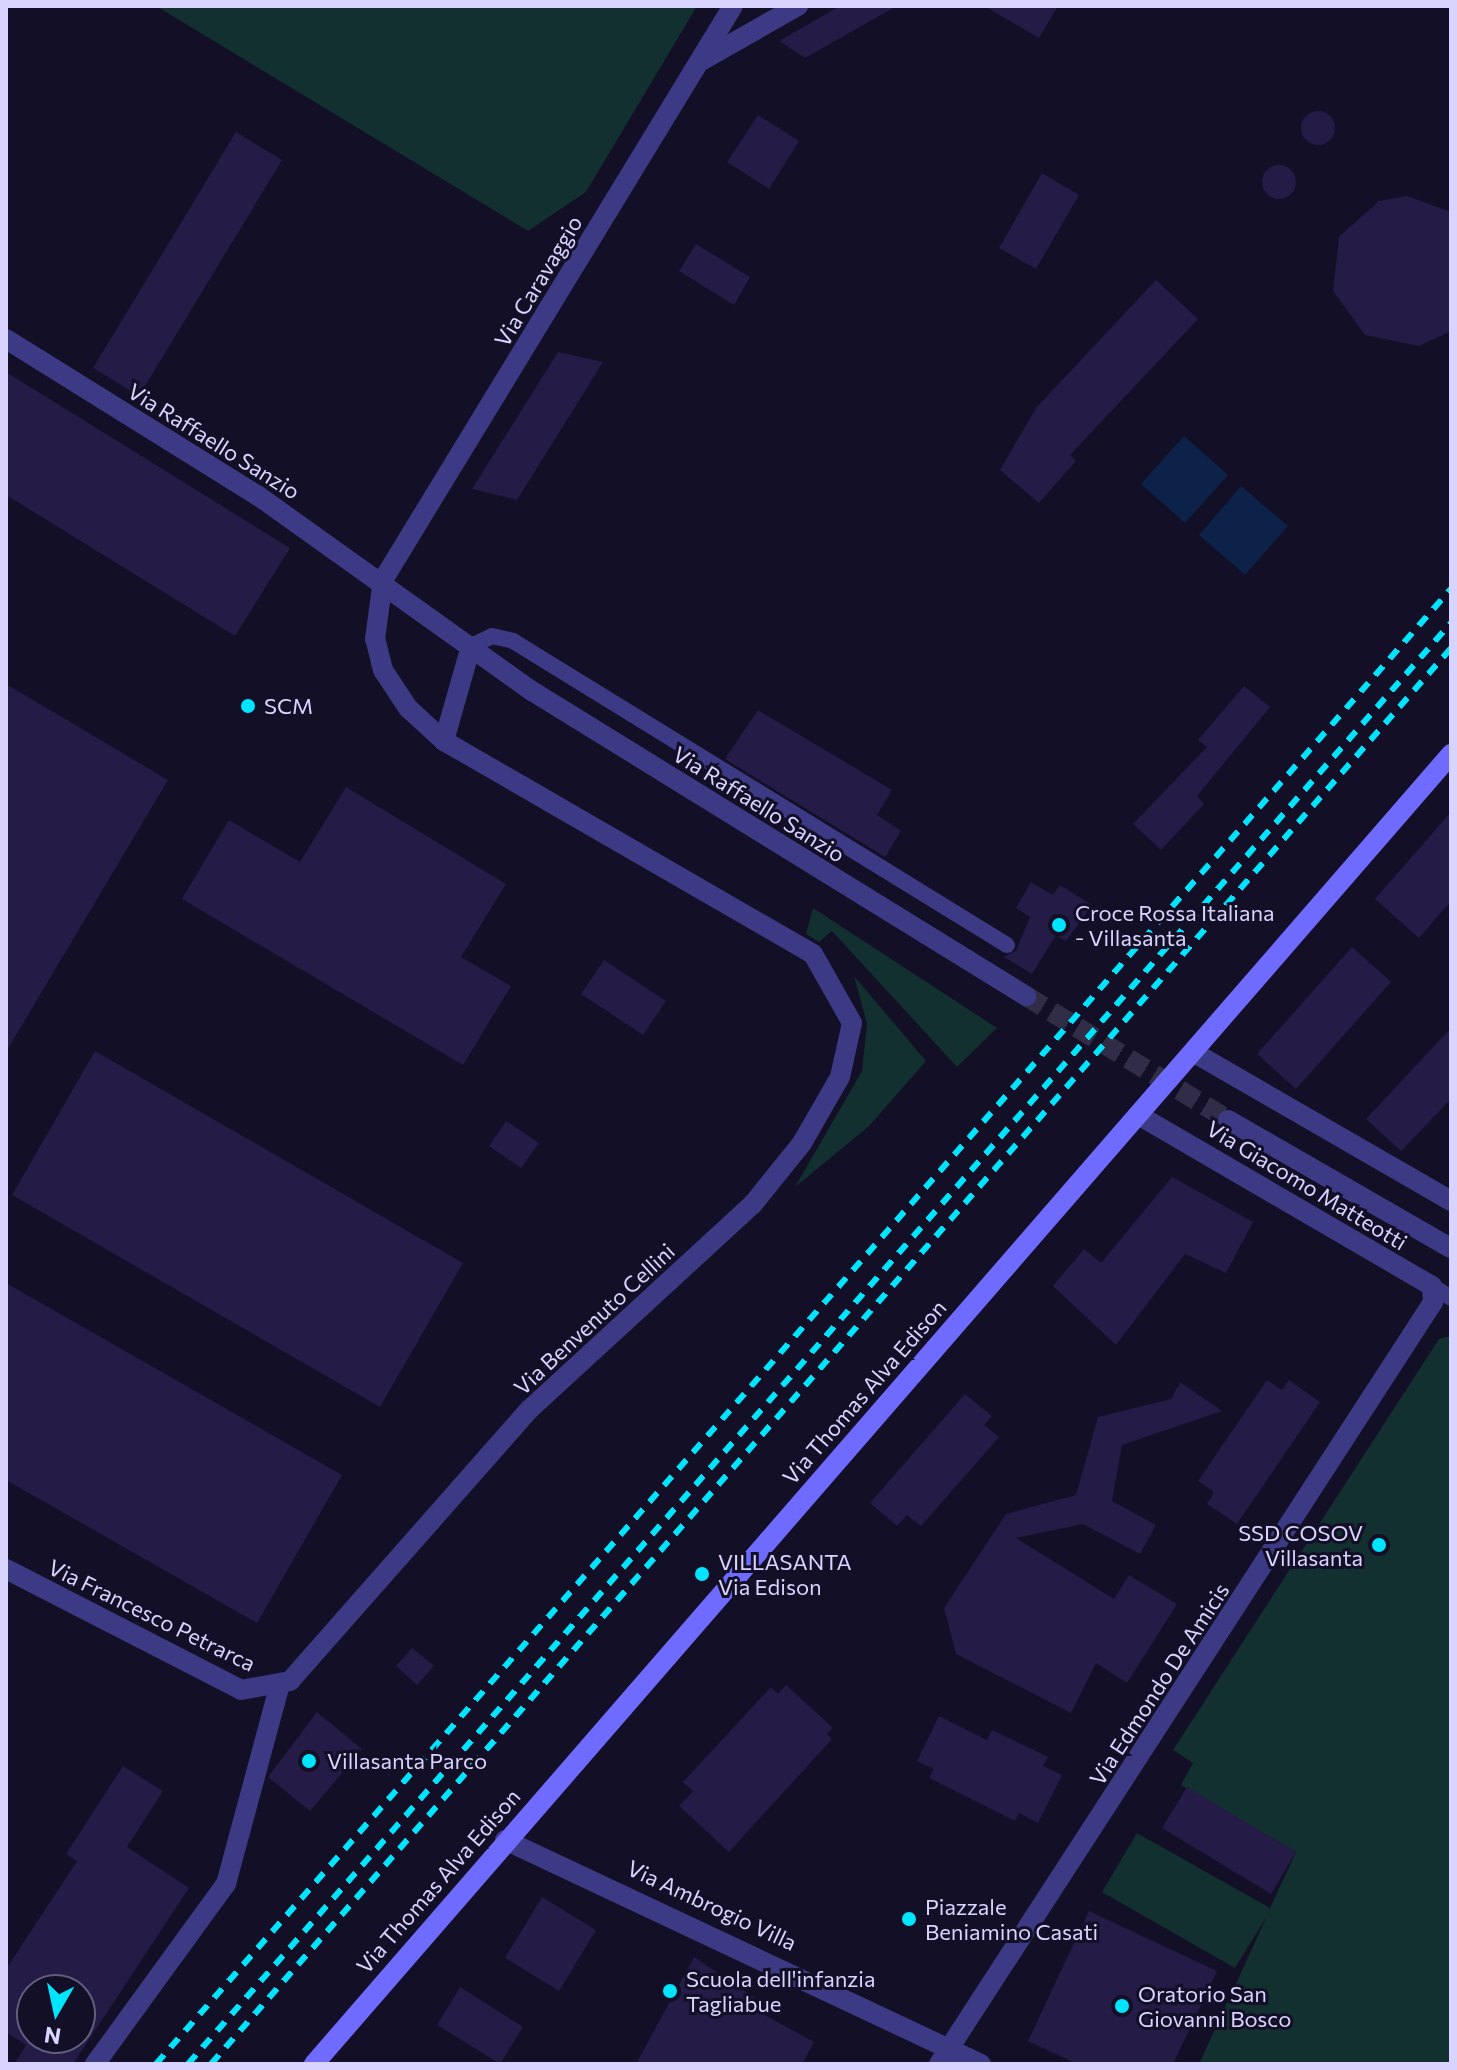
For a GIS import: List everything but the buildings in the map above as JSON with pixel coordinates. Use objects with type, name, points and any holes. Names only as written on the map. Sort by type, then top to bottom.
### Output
[{"type":"main road","name":"Via Thomas Alva Edison","points":[[314,2064],[505,1840],[1451,754]]},
{"type":"street","name":"Via Caravaggio","points":[[383,580],[733,6]]},
{"type":"street","points":[[698,63],[798,6]]},
{"type":"street","name":"Via Raffaello Sanzio","points":[[6,339],[383,580],[471,646],[1026,996]]},
{"type":"street","name":"Via Benvenuto Cellini","points":[[95,2064],[226,1884],[279,1687],[530,1409],[753,1204],[802,1143],[840,1077],[852,1023],[825,970],[785,933],[444,741],[383,670],[375,639],[383,580]]},
{"type":"street","points":[[444,741],[471,646]]},
{"type":"street","points":[[1193,1052],[1451,1201]]},
{"type":"street","name":"Via Giacomo Matteotti","points":[[1138,1115],[1432,1286]]},
{"type":"street","name":"Via Giacomo Matteotti","points":[[1228,1120],[1451,1248]]},
{"type":"street","name":"Via Edmondo De Amicis","points":[[944,2056],[1412,1344],[1433,1302],[1432,1286]]},
{"type":"street","name":"Via Francesco Petrarca","points":[[6,1569],[241,1690],[279,1687]]},
{"type":"street","name":"Via Ambrogio Villa","points":[[505,1840],[944,2056],[981,2064]]},
{"type":"lane","name":"Via Raffaello Sanzio","points":[[471,646],[492,636],[513,641],[1007,945]]},
{"type":"lane","name":"Via Giacomo Matteotti","points":[[1432,1286],[1451,1298]]},
{"type":"green space","points":[[156,6],[697,6],[586,192],[528,231]]},
{"type":"green space","points":[[813,908],[997,1028],[957,1067],[832,931],[819,942],[806,934]]},
{"type":"green space","points":[[854,976],[926,1061],[869,1126],[795,1187],[862,1071],[867,1024]]},
{"type":"green space","name":"SSD COSOV Villasanta","points":[[1451,1336],[1451,2064],[1199,2064],[1267,1916],[1235,1968],[1102,1892],[1137,1833],[1270,1908],[1296,1852],[1181,1785],[1193,1763],[1173,1750],[1439,1339]]},
{"type":"water","points":[[1184,436],[1228,475],[1185,523],[1141,484]]},
{"type":"water","points":[[1241,486],[1288,526],[1245,575],[1199,535]]},
{"type":"tunnel","points":[[1026,996],[1228,1120]]},
{"type":"railway","points":[[156,2064],[1451,589]]},
{"type":"railway","points":[[188,2064],[1451,623]]},
{"type":"railway","points":[[211,2064],[1451,648]]},
{"type":"place","name":"SCM","points":[[248,706]]},
{"type":"place","name":"Croce Rossa Italiana - Villasanta","points":[[1059,925]]},
{"type":"place","name":"SSD COSOV Villasanta","points":[[1379,1545]]},
{"type":"place","name":"VILLASANTA Via Edison","points":[[702,1574]]},
{"type":"place","name":"Villasanta Parco","points":[[309,1761]]},
{"type":"place","name":"Piazzale Beniamino Casati","points":[[909,1919]]},
{"type":"place","name":"Scuola dell'infanzia Tagliabue","points":[[670,1991]]},
{"type":"place","name":"Oratorio San Giovanni Bosco","points":[[1122,2006]]}]
